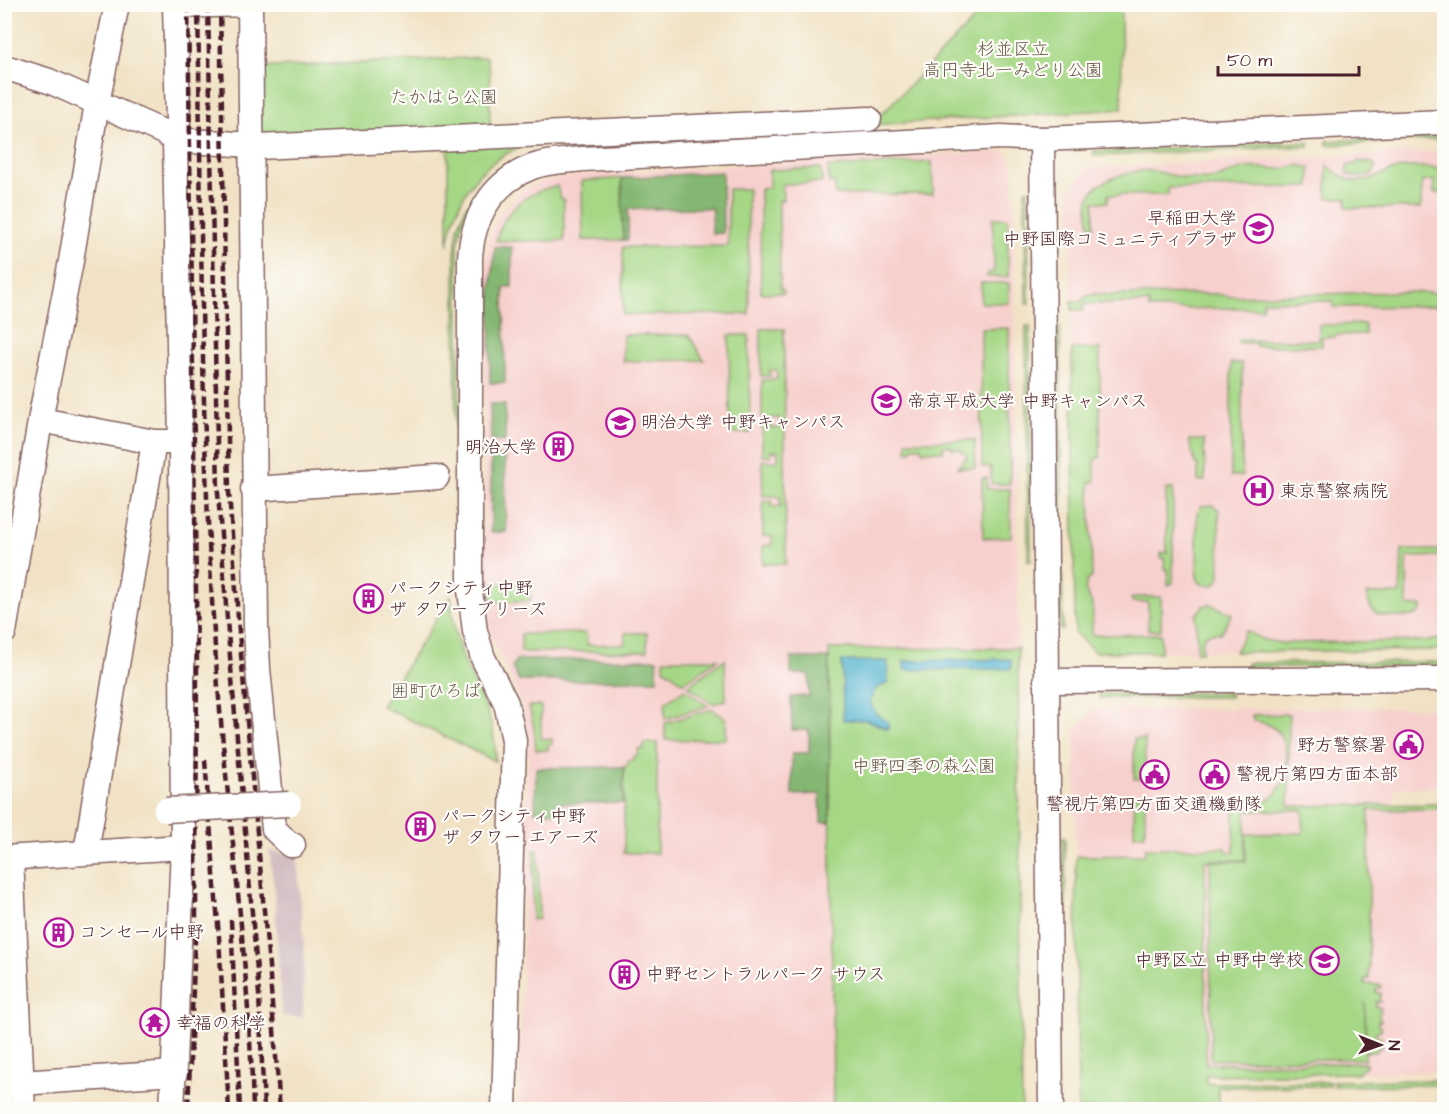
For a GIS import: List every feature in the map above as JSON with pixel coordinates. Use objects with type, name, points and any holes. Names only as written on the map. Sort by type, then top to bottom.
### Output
[{"type":"street","points":[[4,632],[97,104],[117,4]]},
{"type":"street","points":[[172,1110],[183,847],[181,443],[175,140],[178,121],[175,5],[250,4],[253,489],[258,669],[274,829],[290,845],[293,845]]},
{"type":"street","points":[[4,67],[48,81],[163,132],[175,140],[258,147],[869,119]]},
{"type":"street","points":[[504,1110],[514,740],[506,703],[479,645],[471,606],[470,259],[475,225],[483,208],[494,193],[514,177],[532,167],[557,162],[616,157],[1000,137],[1042,139],[1444,122]]},
{"type":"street","points":[[1042,139],[1050,1110]]},
{"type":"street","points":[[41,420],[154,442],[181,443]]},
{"type":"street","points":[[86,852],[154,442]]},
{"type":"street","points":[[253,489],[437,477]]},
{"type":"street","points":[[1046,681],[1444,679]]},
{"type":"street","points":[[166,810],[289,804]]},
{"type":"street","points":[[23,1110],[13,1084],[8,858],[183,847]]},
{"type":"street","points":[[13,1084],[175,1073]]},
{"type":"shaded area","points":[[1003,151],[1013,161],[1018,648],[829,649],[833,1109],[519,1109],[528,743],[523,711],[492,638],[485,594],[484,280],[489,241],[499,213],[519,193],[531,186],[583,174]]},
{"type":"shaded area","name":"東京警察病院","points":[[1444,151],[1444,650],[1095,652],[1075,633],[1070,188],[1090,168]]},
{"type":"shaded area","points":[[1444,708],[1444,787],[1394,788],[1394,805],[1444,804],[1444,1072],[1206,1075],[1205,855],[1076,856],[1075,730],[1095,709]]},
{"type":"shaded area","points":[[269,851],[297,854],[304,946],[303,1017],[282,1016],[274,886]]},
{"type":"green space","name":"杉並区立 高円寺北一みどり公園","points":[[988,5],[1121,5],[1122,109],[871,125]]},
{"type":"green space","name":"たかはら公園","points":[[487,57],[490,72],[490,134],[257,143],[255,68]]},
{"type":"green space","points":[[1444,136],[1444,139],[1327,145],[1327,141]]},
{"type":"green space","points":[[1309,142],[1309,146],[1094,156],[1094,151]]},
{"type":"green space","points":[[448,144],[528,144],[496,160],[473,182],[457,211],[448,246]]},
{"type":"green space","points":[[1358,161],[1372,163],[1376,167],[1372,174],[1355,177],[1347,174],[1347,166],[1358,163]]},
{"type":"green space","points":[[932,162],[933,194],[835,195],[835,183],[829,183],[828,167]]},
{"type":"green space","points":[[1300,165],[1310,168],[1310,187],[1168,188],[1168,195],[1108,195],[1108,202],[1094,202],[1094,226],[1090,226],[1088,205],[1091,194],[1103,183],[1122,175],[1152,171],[1184,178],[1209,179],[1245,168],[1286,169]]},
{"type":"green space","points":[[1327,165],[1348,179],[1356,181],[1364,181],[1407,167],[1444,169],[1444,193],[1434,193],[1434,181],[1422,181],[1421,208],[1346,208],[1346,198],[1327,198]]},
{"type":"green space","points":[[821,168],[822,183],[782,184],[783,200],[779,200],[780,289],[783,289],[784,293],[761,293],[760,189],[769,188],[769,170]]},
{"type":"green space","points":[[722,172],[723,233],[712,234],[712,208],[628,209],[628,240],[623,240],[622,178]]},
{"type":"green space","points":[[622,178],[623,240],[583,240],[582,181]]},
{"type":"green space","points":[[557,186],[560,197],[564,200],[564,241],[496,241],[505,220],[518,204],[536,193]]},
{"type":"green space","points":[[728,189],[748,189],[749,314],[623,315],[623,247],[728,246]]},
{"type":"green space","points":[[1025,190],[1028,190],[1029,304],[1026,304]]},
{"type":"green space","points":[[467,204],[470,204],[458,244],[460,466],[456,463],[455,253],[458,227]]},
{"type":"green space","points":[[993,218],[1008,218],[1008,277],[987,277],[987,273],[994,272]]},
{"type":"green space","points":[[495,247],[512,247],[512,287],[504,287],[505,383],[490,383],[491,290]]},
{"type":"green space","points":[[981,283],[1009,283],[1009,303],[981,303]]},
{"type":"green space","points":[[1444,293],[1444,306],[1333,307],[1332,301],[1263,301],[1262,308],[1149,309],[1149,303],[1084,304],[1083,310],[1072,310],[1072,301],[1082,301],[1085,297],[1094,294],[1229,296]]},
{"type":"green space","points":[[1365,324],[1365,334],[1322,337],[1322,346],[1256,346],[1255,343],[1238,343],[1238,340],[1319,340],[1319,325]]},
{"type":"green space","points":[[1026,326],[1030,326],[1031,561],[1028,561]]},
{"type":"green space","points":[[1057,327],[1060,327],[1063,630],[1060,630]]},
{"type":"green space","points":[[1009,328],[1010,484],[991,484],[991,467],[982,467],[981,329]]},
{"type":"green space","points":[[761,329],[784,329],[786,564],[763,564],[763,546],[772,545],[772,536],[763,536],[763,501],[772,501],[772,507],[781,506],[780,496],[763,496],[762,461],[778,461],[778,451],[771,451],[771,456],[762,456],[762,422],[771,422],[771,428],[780,428],[779,418],[762,418],[762,380],[777,379],[777,370],[770,370],[770,376],[761,376]]},
{"type":"green space","points":[[623,335],[689,335],[704,360],[623,361]]},
{"type":"green space","points":[[729,335],[749,335],[750,433],[730,433]]},
{"type":"green space","points":[[1072,349],[1100,349],[1100,458],[1095,458],[1095,482],[1090,482],[1092,578],[1087,580],[1086,588],[1093,607],[1092,635],[1161,634],[1161,652],[1095,652],[1075,633]]},
{"type":"green space","points":[[1231,363],[1242,363],[1242,476],[1231,476]]},
{"type":"green space","points":[[490,404],[505,404],[505,441],[491,441]]},
{"type":"green space","points":[[975,440],[975,468],[958,468],[958,465],[962,465],[962,461],[966,459],[966,453],[961,452],[961,449],[952,449],[951,446],[943,446],[943,451],[922,451],[921,447],[912,447],[911,451],[907,451],[907,441]]},
{"type":"green space","points":[[1189,440],[1204,440],[1205,481],[1198,481],[1198,464],[1195,464]]},
{"type":"green space","points":[[491,456],[505,456],[506,532],[491,532]]},
{"type":"green space","points":[[982,478],[987,478],[987,489],[1010,489],[1011,537],[983,538]]},
{"type":"green space","points":[[1166,489],[1173,489],[1173,583],[1168,585],[1168,569],[1165,569],[1164,558],[1161,558],[1161,553],[1167,553]]},
{"type":"green space","points":[[1212,505],[1219,510],[1220,577],[1216,584],[1207,585],[1202,584],[1197,577],[1197,513],[1201,506]]},
{"type":"green space","points":[[1402,550],[1444,550],[1444,556],[1407,557],[1407,606],[1422,606],[1420,613],[1402,617],[1383,616],[1370,608],[1367,594],[1400,594]]},
{"type":"green space","points":[[491,584],[530,584],[530,601],[492,602]]},
{"type":"green space","name":"囲町ひろば","points":[[451,596],[454,626],[460,649],[490,719],[495,761],[381,706]]},
{"type":"green space","points":[[1133,597],[1161,597],[1161,630],[1148,630],[1148,602],[1133,602],[1131,599]]},
{"type":"green space","points":[[1210,604],[1232,614],[1221,633],[1205,635],[1202,652],[1197,652],[1196,615],[1203,606]]},
{"type":"green space","points":[[1246,631],[1264,640],[1282,643],[1429,641],[1444,638],[1444,650],[1235,652]]},
{"type":"green space","points":[[586,633],[587,645],[625,644],[625,633],[647,633],[647,651],[521,652],[521,634]]},
{"type":"green space","name":"中野四季の森公園","points":[[1018,648],[1022,1109],[833,1109],[829,649]]},
{"type":"green space","points":[[791,658],[829,658],[830,822],[821,822],[820,794],[792,795],[792,753],[809,753],[809,730],[792,730],[791,697],[809,696],[809,674],[791,674]]},
{"type":"green space","points":[[657,659],[657,680],[519,681],[512,667],[516,660]]},
{"type":"green space","points":[[664,659],[718,659],[684,683],[664,668]]},
{"type":"green space","points":[[725,659],[726,700],[713,704],[688,686]]},
{"type":"green space","points":[[1444,662],[1444,666],[1247,667],[1247,663]]},
{"type":"green space","points":[[685,689],[708,706],[665,719],[665,703]]},
{"type":"green space","points":[[1230,693],[1230,697],[1099,698],[1099,694]]},
{"type":"green space","points":[[529,706],[541,706],[541,739],[552,739],[548,750],[536,750]]},
{"type":"green space","points":[[712,709],[726,719],[726,739],[665,740],[665,723]]},
{"type":"green space","points":[[1289,714],[1289,806],[1444,804],[1444,809],[1369,810],[1369,979],[1365,979],[1365,984],[1381,985],[1381,988],[1376,989],[1376,993],[1381,993],[1379,1000],[1381,1002],[1376,1002],[1376,1007],[1381,1008],[1379,1016],[1381,1021],[1378,1021],[1378,1026],[1381,1030],[1376,1031],[1376,1036],[1381,1036],[1378,1044],[1381,1044],[1381,1048],[1377,1048],[1377,1052],[1366,1052],[1365,1002],[1365,1059],[1211,1060],[1210,861],[1246,861],[1246,834],[1303,833],[1303,810],[1246,811],[1245,860],[1205,860],[1206,1064],[1366,1063],[1366,1066],[1358,1073],[1206,1075],[1206,1083],[1330,1082],[1330,1086],[1218,1087],[1218,1109],[1078,1109],[1076,856],[1145,855],[1145,848],[1226,848],[1227,852],[1234,852],[1234,803],[1255,803],[1267,800],[1279,788],[1286,771],[1286,752],[1281,736],[1265,723],[1253,720],[1252,715]]},
{"type":"green space","points":[[1134,739],[1145,739],[1145,778],[1134,779]]},
{"type":"green space","points":[[644,743],[657,743],[657,853],[624,853],[624,767],[627,766],[628,761],[633,760],[633,756],[638,755],[638,749],[644,749]]},
{"type":"green space","points":[[624,767],[623,803],[555,803],[555,812],[535,812],[536,768]]},
{"type":"green space","points":[[1134,795],[1145,795],[1145,834],[1134,835]]},
{"type":"green space","points":[[1062,837],[1065,837],[1066,935],[1061,935]]},
{"type":"green space","points":[[534,850],[538,850],[539,919],[532,920]]},
{"type":"green space","points":[[1444,1080],[1444,1085],[1334,1086],[1333,1081]]},
{"type":"water","points":[[1011,659],[1011,669],[904,670],[904,661]]},
{"type":"water","points":[[842,661],[888,661],[888,683],[876,689],[870,701],[876,714],[888,722],[888,729],[867,720],[843,720]]},
{"type":"railway","points":[[188,4],[197,661],[196,916],[188,1110]]},
{"type":"railway","points":[[198,4],[202,332],[211,579],[216,661],[247,997],[253,1110]]},
{"type":"railway","points":[[208,4],[218,492],[259,994],[264,1110]]},
{"type":"railway","points":[[220,4],[229,492],[280,1110]]},
{"type":"railway","points":[[205,760],[219,937],[229,1110]]},
{"type":"railway","points":[[231,920],[240,1110]]},
{"type":"place","name":"早稲田大学 中野国際コミュニティプラザ","points":[[1258,228]]},
{"type":"place","name":"帝京平成大学 中野キャンパス","points":[[886,401]]},
{"type":"place","name":"明治大学 中野キャンパス","points":[[620,422]]},
{"type":"place","name":"明治大学","points":[[558,447]]},
{"type":"place","name":"東京警察病院","points":[[1259,491]]},
{"type":"place","name":"パークシティ中野 ザ タワー ブリーズ","points":[[368,598]]},
{"type":"place","name":"野方警察署","points":[[1408,745]]},
{"type":"place","name":"警視庁第四方面本部","points":[[1215,774]]},
{"type":"place","name":"警視庁第四方面交通機動隊","points":[[1154,775]]},
{"type":"place","name":"パークシティ中野 ザ タワー エアーズ","points":[[421,826]]},
{"type":"place","name":"コンセール中野","points":[[58,932]]},
{"type":"place","name":"中野区立 中野中学校","points":[[1325,960]]},
{"type":"place","name":"中野セントラルパーク サウス","points":[[625,974]]},
{"type":"place","name":"幸福の科学","points":[[155,1023]]}]
